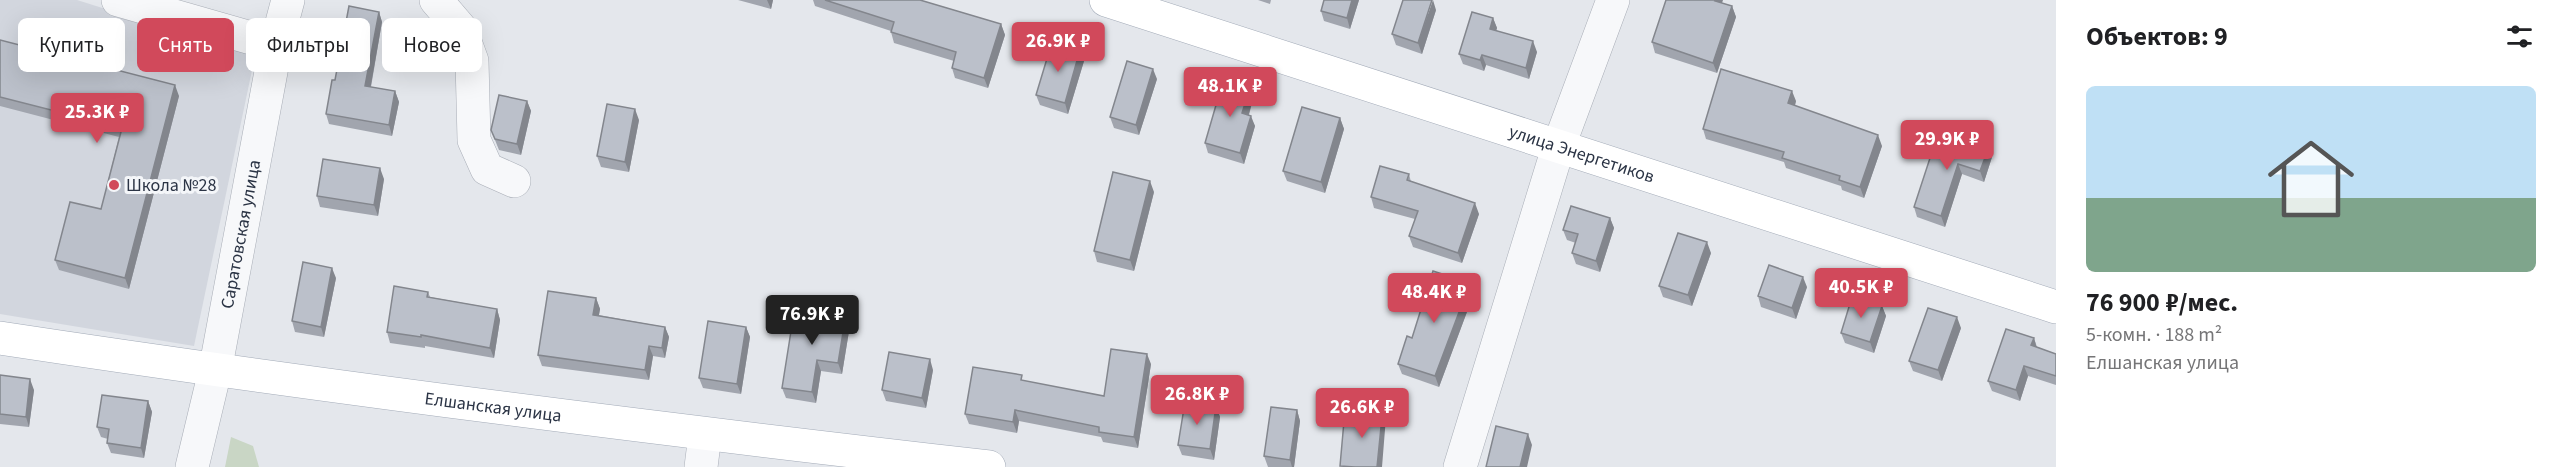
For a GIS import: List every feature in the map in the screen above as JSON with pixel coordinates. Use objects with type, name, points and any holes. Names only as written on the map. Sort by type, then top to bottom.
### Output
[{"type":"main road","name":"улица Энергетиков","points":[[1106,0],[1558,148],[2056,307]]},
{"type":"main road","name":"Елшанская улица","points":[[0,338],[214,370],[705,435],[989,467]]},
{"type":"street","points":[[118,0],[246,36]]},
{"type":"street","name":"Саратовская улица","points":[[283,18],[288,0]]},
{"type":"street","points":[[436,0],[460,27],[472,60],[474,140],[478,150],[487,169],[514,181]]},
{"type":"street","points":[[1460,467],[1558,148],[1612,0]]},
{"type":"street","name":"Саратовская улица","points":[[192,467],[214,370],[271,72]]},
{"type":"street","points":[[701,467],[705,435]]},
{"type":"shaded area","name":"Школа №28","points":[[0,0],[77,0],[137,19],[137,72],[234,72],[234,49],[246,53],[246,72],[252,72],[194,346],[0,314]]},
{"type":"green space","points":[[231,437],[253,446],[259,467],[225,467]]},
{"type":"building","points":[[825,0],[920,0],[1001,24],[984,78],[952,68],[956,52],[891,32],[894,22]]},
{"type":"building","points":[[1324,0],[1352,0],[1347,18],[1321,11]]},
{"type":"building","points":[[1403,0],[1432,0],[1418,43],[1392,34]]},
{"type":"building","points":[[1666,0],[1716,0],[1732,6],[1713,63],[1652,42]]},
{"type":"building","points":[[349,6],[379,12],[370,60],[370,18],[347,18]]},
{"type":"building","points":[[1472,12],[1493,18],[1490,29],[1533,41],[1526,68],[1482,55],[1480,60],[1459,54]]},
{"type":"building","points":[[0,40],[18,45],[18,72],[124,72],[175,85],[125,278],[55,260],[70,202],[101,209],[122,128],[0,97]]},
{"type":"building","points":[[1052,42],[1080,50],[1065,103],[1036,95]]},
{"type":"building","points":[[1127,61],[1153,69],[1136,125],[1110,117]]},
{"type":"building","points":[[1721,69],[1792,91],[1788,103],[1878,135],[1860,187],[1839,180],[1840,176],[1782,158],[1784,152],[1703,129]]},
{"type":"building","points":[[337,72],[368,72],[365,86],[395,91],[389,125],[326,114],[332,80],[335,80]]},
{"type":"building","points":[[1223,81],[1250,88],[1242,113],[1251,116],[1240,153],[1205,143]]},
{"type":"building","points":[[499,95],[527,101],[517,144],[495,139],[491,130]]},
{"type":"building","points":[[607,104],[635,109],[625,162],[597,156]]},
{"type":"building","points":[[1302,107],[1340,118],[1321,182],[1283,171]]},
{"type":"building","points":[[1944,132],[1989,147],[1980,171],[1958,164],[1941,216],[1914,207],[1931,155],[1936,157]]},
{"type":"building","points":[[323,159],[380,168],[374,205],[317,196]]},
{"type":"building","points":[[1380,166],[1409,174],[1407,180],[1475,203],[1458,253],[1409,236],[1418,211],[1371,197]]},
{"type":"building","points":[[1113,172],[1150,181],[1130,260],[1094,251]]},
{"type":"building","points":[[1571,206],[1610,218],[1596,261],[1572,253],[1578,234],[1563,230]]},
{"type":"building","points":[[1678,233],[1707,242],[1688,295],[1659,286]]},
{"type":"building","points":[[303,262],[332,268],[321,327],[292,321]]},
{"type":"building","points":[[1769,265],[1803,277],[1792,308],[1758,296]]},
{"type":"building","points":[[1433,271],[1470,283],[1435,376],[1398,364],[1407,336],[1412,338]]},
{"type":"building","points":[[394,286],[428,292],[427,297],[497,309],[490,348],[421,335],[421,337],[387,332]]},
{"type":"building","points":[[548,291],[596,298],[593,315],[665,327],[662,348],[649,346],[645,370],[538,355]]},
{"type":"building","points":[[1852,297],[1882,306],[1870,342],[1841,333]]},
{"type":"building","points":[[795,306],[846,314],[838,363],[817,360],[812,392],[782,388]]},
{"type":"building","points":[[1928,308],[1957,317],[1938,370],[1909,361]]},
{"type":"building","points":[[708,321],[746,327],[737,384],[699,378]]},
{"type":"building","points":[[2006,329],[2034,338],[2031,345],[2056,354],[2056,376],[2024,366],[2016,390],[1988,381]]},
{"type":"building","points":[[1111,349],[1147,354],[1134,437],[1099,432],[1099,427],[1015,410],[1013,422],[965,414],[973,367],[1022,375],[1021,380],[1104,396]]},
{"type":"building","points":[[889,352],[930,359],[922,398],[882,390]]},
{"type":"building","points":[[0,375],[30,379],[26,417],[0,414]]},
{"type":"building","points":[[102,395],[148,401],[141,448],[107,443],[109,429],[97,427]]},
{"type":"building","points":[[1185,402],[1216,406],[1210,449],[1178,445]]},
{"type":"building","points":[[1360,405],[1383,407],[1377,467],[1340,466],[1344,421],[1358,423]]},
{"type":"building","points":[[1271,407],[1297,410],[1290,460],[1264,456]]},
{"type":"building","points":[[1496,426],[1528,434],[1520,467],[1486,467]]},
{"type":"place","name":"Школа №28","points":[[114,185]]}]
